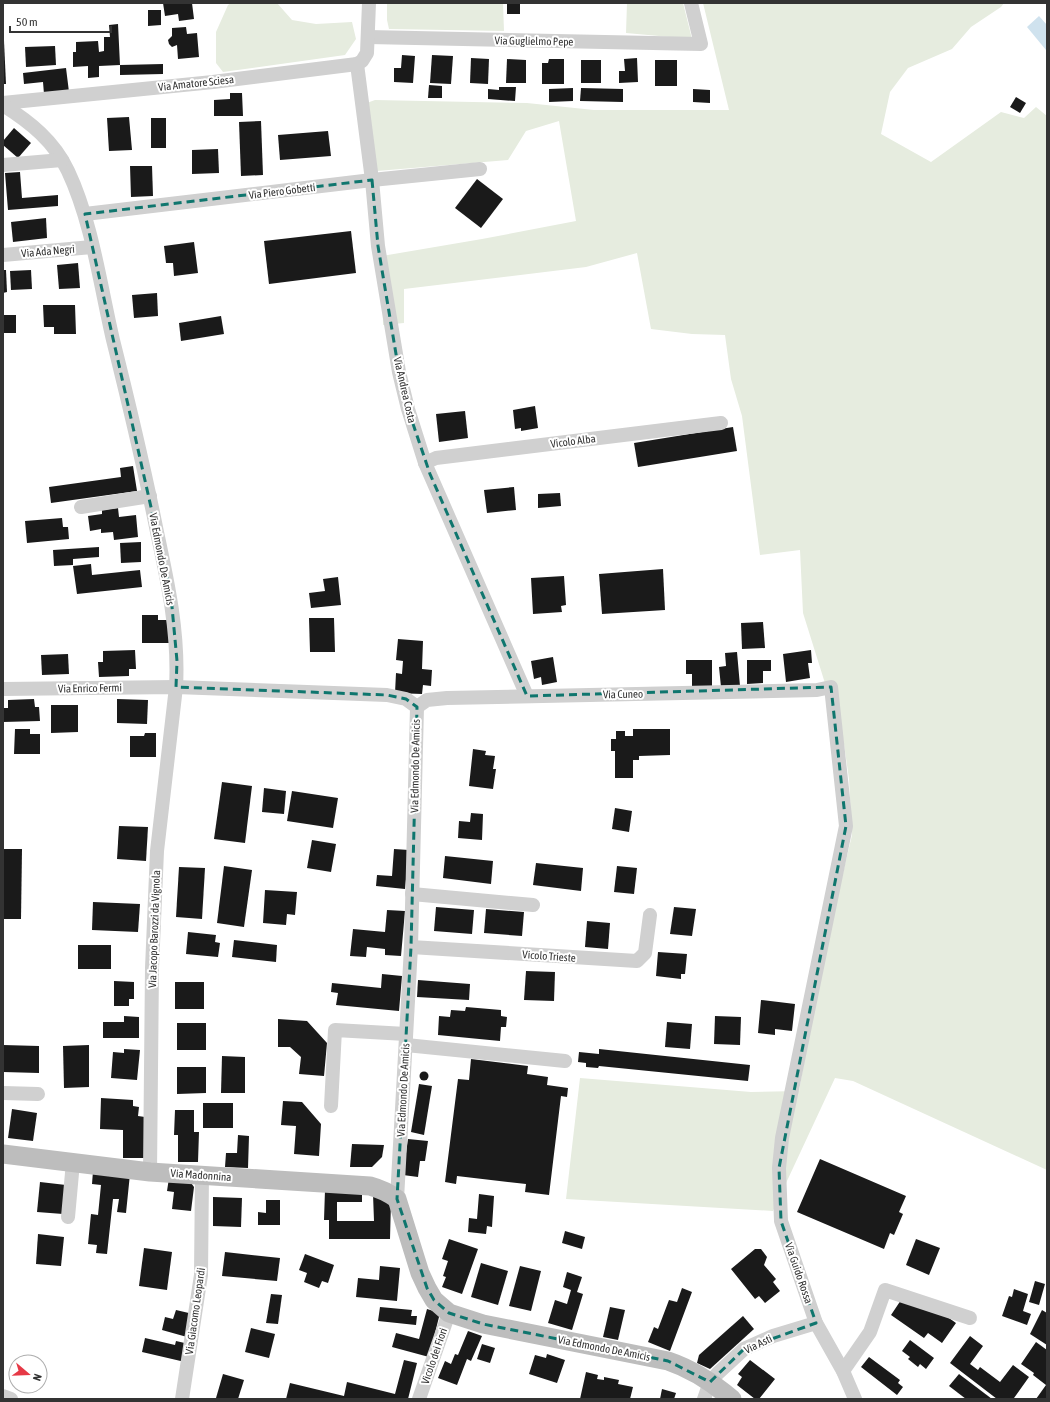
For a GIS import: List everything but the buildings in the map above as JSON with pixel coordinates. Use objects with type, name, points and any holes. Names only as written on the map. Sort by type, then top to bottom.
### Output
[{"type":"street","points":[[356,64],[362,61],[367,53],[369,3]]},
{"type":"street","name":"Via Guglielmo Pepe","points":[[368,37],[701,44],[691,3]]},
{"type":"street","name":"Via Amatore Sciesa","points":[[3,104],[213,82],[356,64]]},
{"type":"street","name":"Via Andrea Costa","points":[[356,64],[372,180],[378,246],[399,372],[408,409],[425,463],[527,696]]},
{"type":"street","name":"Via Edmondo De Amicis","points":[[3,104],[40,131],[56,151],[68,171],[84,214],[150,496],[171,596],[177,661],[176,687],[387,695],[406,699],[417,707],[411,947],[396,1199],[426,1288],[434,1300],[449,1313],[483,1324],[668,1361],[679,1365],[707,1391],[732,1399]]},
{"type":"street","points":[[3,165],[62,160]]},
{"type":"street","name":"Via Piero Gobetti","points":[[84,214],[372,180],[480,169]]},
{"type":"street","name":"Via Ada Negri","points":[[3,254],[92,247]]},
{"type":"street","name":"Vicolo Alba","points":[[425,463],[436,458],[721,423]]},
{"type":"street","points":[[80,507],[150,496]]},
{"type":"street","name":"Via Enrico Fermi","points":[[3,689],[176,687]]},
{"type":"street","name":"Via Jacopo Barozzi da Vignola","points":[[150,1172],[152,968],[157,851],[176,687]]},
{"type":"street","name":"Via Cuneo","points":[[417,707],[427,700],[447,698],[817,690],[831,687]]},
{"type":"street","name":"Via Guido Rossa","points":[[831,687],[846,826],[782,1138],[779,1168],[781,1221],[816,1323],[843,1371],[855,1399]]},
{"type":"street","points":[[412,894],[533,905]]},
{"type":"street","name":"Vicolo Trieste","points":[[411,947],[637,961],[645,953],[650,915]]},
{"type":"street","points":[[331,1106],[335,1030],[565,1061]]},
{"type":"street","points":[[3,1093],[38,1094]]},
{"type":"street","name":"Via Madonnina","points":[[3,1154],[150,1172],[370,1186],[380,1188],[388,1192],[396,1199]]},
{"type":"street","points":[[68,1217],[73,1162]]},
{"type":"street","name":"Via Giacomo Leopardi","points":[[182,1399],[201,1275],[202,1175]]},
{"type":"street","points":[[843,1371],[870,1332],[885,1290],[970,1318]]},
{"type":"street","name":"Vicolo dei Fiori","points":[[419,1399],[449,1313]]},
{"type":"street","name":"Via Asti","points":[[707,1391],[718,1373],[744,1349],[773,1336],[816,1323]]},
{"type":"street","points":[[3,1396],[11,1399]]},
{"type":"highlighted area","points":[[372,180],[378,246],[399,372],[408,409],[430,474],[527,696],[831,687],[846,826],[779,1168],[781,1221],[816,1323],[744,1349],[710,1382],[668,1361],[483,1324],[449,1313],[434,1300],[427,1288],[397,1199],[411,947],[417,707],[406,699],[387,695],[176,687],[177,661],[171,596],[85,214]]},
{"type":"shaded area","points":[[231,3],[277,3],[292,20],[316,24],[352,22],[356,39],[345,55],[223,72],[216,63],[216,32],[228,5]]},
{"type":"shaded area","points":[[387,3],[503,3],[504,31],[389,29],[387,20]]},
{"type":"shaded area","points":[[627,3],[683,3],[692,39],[626,33]]},
{"type":"shaded area","points":[[703,3],[1004,3],[1001,7],[971,27],[952,49],[908,68],[890,92],[881,134],[931,162],[1001,112],[1024,118],[1036,107],[1047,116],[1047,1170],[853,1081],[835,1078],[773,1211],[566,1199],[580,1078],[751,1092],[799,1091],[816,995],[852,835],[849,779],[844,744],[803,613],[800,550],[760,555],[742,416],[731,379],[725,335],[692,334],[651,329],[637,253],[586,267],[404,289],[404,323],[383,325],[382,256],[576,221],[559,121],[526,131],[508,160],[377,171],[364,104],[375,100],[527,103],[594,110],[729,110]]},
{"type":"water","points":[[1039,16],[1047,25],[1046,50],[1027,27]]}]
